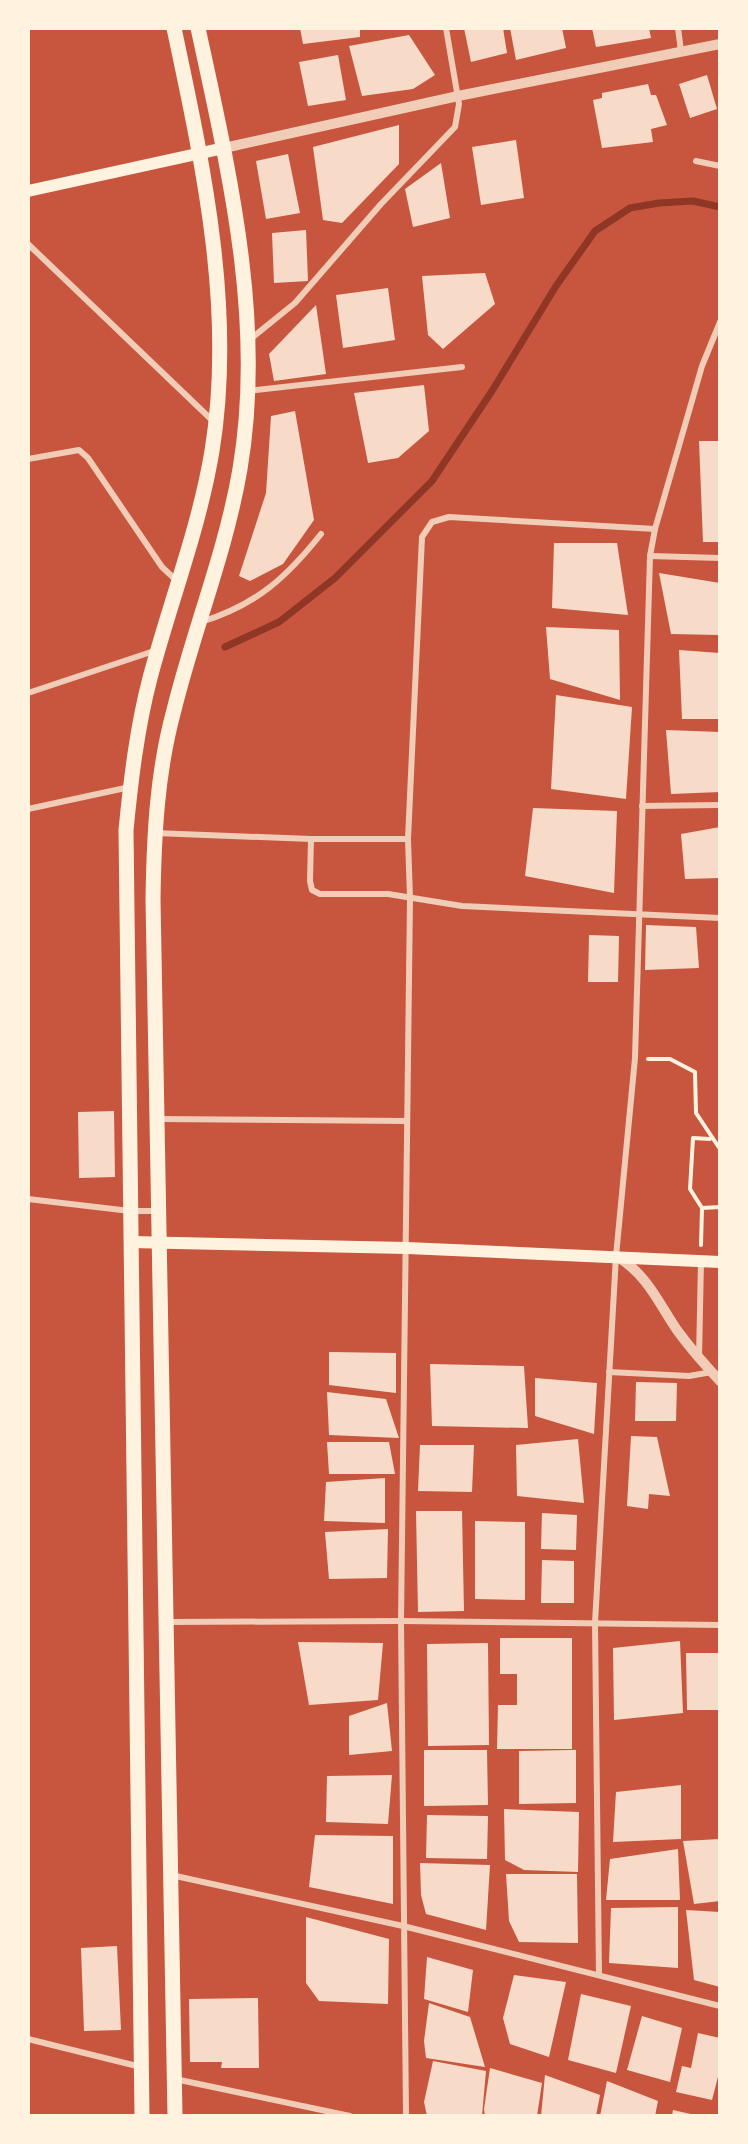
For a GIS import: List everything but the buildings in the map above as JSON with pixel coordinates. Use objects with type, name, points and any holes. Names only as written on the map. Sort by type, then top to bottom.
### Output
[{"type":"main road","points":[[142,2115],[125,859],[130,786],[145,699],[202,499],[215,424],[218,371],[216,291],[210,225],[199,154],[174,28]]},
{"type":"main road","points":[[175,2115],[158,1242],[154,833],[166,743],[236,492],[243,447],[248,341],[241,254],[224,148],[198,28]]},
{"type":"main road","points":[[28,191],[224,148]]},
{"type":"main road","points":[[130,1242],[407,1248],[720,1262]]},
{"type":"street","points":[[248,341],[295,303],[381,204],[451,133],[458,121],[458,96],[446,28]]},
{"type":"street","points":[[678,28],[681,51]]},
{"type":"street","points":[[224,148],[458,96],[720,44]]},
{"type":"street","points":[[696,160],[720,166]]},
{"type":"street","points":[[28,244],[215,424]]},
{"type":"street","points":[[599,1975],[595,1623],[616,1256],[635,1058],[650,556],[655,529],[702,366],[720,322]]},
{"type":"street","points":[[247,391],[462,367]]},
{"type":"street","points":[[28,459],[79,450],[88,458],[162,567],[179,582]]},
{"type":"street","points":[[406,2115],[401,1621],[407,1248],[410,898],[408,839],[422,537],[432,522],[449,517],[655,529]]},
{"type":"street","points":[[199,623],[239,608],[269,591],[294,568],[321,534]]},
{"type":"street","points":[[650,556],[720,558]]},
{"type":"street","points":[[28,693],[158,650]]},
{"type":"street","points":[[28,809],[130,786]]},
{"type":"street","points":[[642,806],[720,805]]},
{"type":"street","points":[[154,833],[311,839],[408,839]]},
{"type":"street","points":[[311,839],[310,881],[312,890],[320,894],[388,894],[462,906],[720,918]]},
{"type":"street","points":[[156,1119],[407,1121]]},
{"type":"street","points":[[28,1199],[130,1211],[158,1211]]},
{"type":"street","points":[[616,1256],[633,1266],[651,1285],[675,1326],[720,1381]]},
{"type":"street","points":[[699,1358],[701,1261]]},
{"type":"street","points":[[609,1372],[689,1376],[712,1372]]},
{"type":"street","points":[[166,1622],[401,1621],[720,1625]]},
{"type":"street","points":[[171,1875],[403,1926],[720,2006]]},
{"type":"street","points":[[28,2038],[141,2067]]},
{"type":"street","points":[[174,2079],[350,2115]]},
{"type":"path","points":[[635,1058],[670,1059],[695,1072],[696,1113],[711,1139],[720,1149]]},
{"type":"path","points":[[701,1261],[702,1208],[690,1189],[690,1146],[693,1138],[711,1139]]},
{"type":"path","points":[[702,1208],[720,1208]]},
{"type":"waterway","points":[[225,647],[279,622],[335,578],[432,481],[492,391],[556,286],[595,231],[630,208],[693,201],[720,207]]}]
